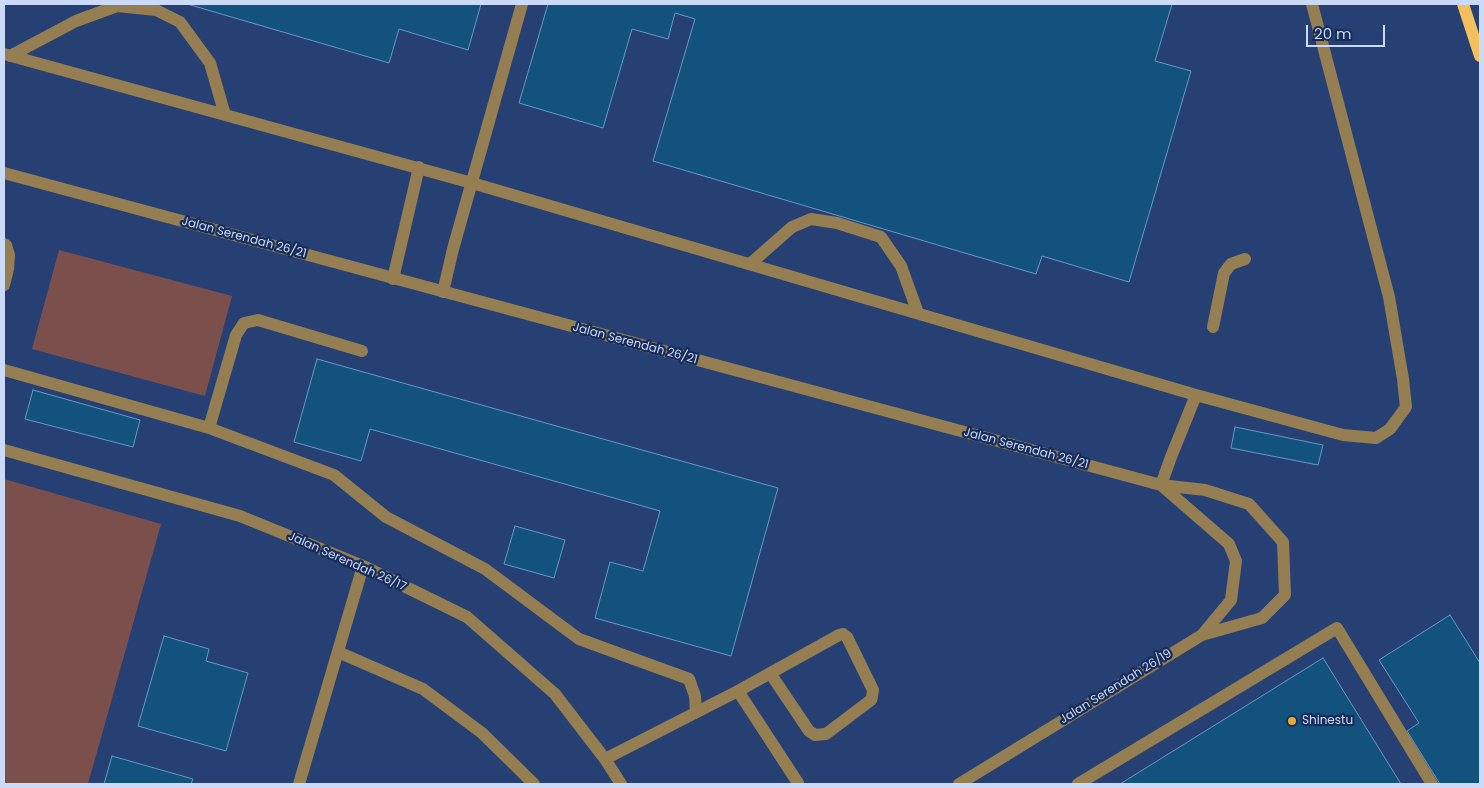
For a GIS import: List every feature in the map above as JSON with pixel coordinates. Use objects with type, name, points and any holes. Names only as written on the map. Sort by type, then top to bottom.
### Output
[{"type":"main road","points":[[1463,4],[1480,56]]},
{"type":"street","points":[[443,292],[453,249],[522,4]]},
{"type":"street","points":[[7,55],[472,182],[1196,395],[1343,435],[1376,438],[1390,428],[1406,407],[1403,379],[1389,297],[1312,4]]},
{"type":"street","points":[[7,55],[76,21],[117,6],[156,10],[180,22],[210,63],[225,115]]},
{"type":"street","points":[[393,279],[419,167]]},
{"type":"street","name":"Jalan Serendah 26/21","points":[[4,173],[1161,485],[1229,544],[1236,561]]},
{"type":"street","points":[[750,264],[792,227],[810,219],[837,223],[881,237],[901,266],[918,313]]},
{"type":"street","points":[[4,244],[9,255],[4,285]]},
{"type":"street","points":[[1213,327],[1224,273],[1231,264],[1245,259]]},
{"type":"street","points":[[209,428],[236,335],[244,323],[258,320],[362,351]]},
{"type":"street","points":[[4,370],[209,428],[334,475],[386,517],[485,569],[579,639],[689,680],[695,696],[696,712]]},
{"type":"street","points":[[1196,395],[1170,457],[1161,485],[1204,490],[1249,504],[1282,542],[1285,595],[1262,618],[1202,635]]},
{"type":"street","name":"Jalan Serendah 26/17","points":[[4,450],[240,516],[363,566],[467,617],[555,694],[605,759],[621,784]]},
{"type":"street","name":"Jalan Serendah 26/19","points":[[959,784],[1202,635],[1231,600],[1236,561]]},
{"type":"street","points":[[299,784],[363,566]]},
{"type":"street","points":[[1078,784],[1337,628],[1432,784]]},
{"type":"street","points":[[605,759],[844,634],[848,637],[873,690],[872,697],[871,700],[826,734],[815,735],[809,731],[770,674]]},
{"type":"street","points":[[338,652],[424,689],[482,733],[534,784]]},
{"type":"street","points":[[738,691],[798,783]]},
{"type":"shaded area","points":[[4,4],[1480,4],[1480,784],[4,784]]},
{"type":"shaded area","points":[[59,250],[232,296],[205,396],[32,349]]},
{"type":"shaded area","points":[[4,479],[161,524],[88,784],[4,784]]},
{"type":"building","points":[[187,4],[481,4],[468,50],[399,29],[389,63]]},
{"type":"building","points":[[548,4],[1172,4],[1155,61],[1191,71],[1129,282],[1042,256],[1036,274],[653,161],[695,19],[675,13],[668,39],[632,29],[603,128],[519,103]]},
{"type":"building","points":[[317,359],[778,488],[731,656],[595,618],[610,562],[643,571],[660,511],[370,429],[361,461],[294,442]]},
{"type":"building","points":[[33,390],[140,420],[133,447],[25,419]]},
{"type":"building","points":[[1235,427],[1323,445],[1318,465],[1231,448]]},
{"type":"building","points":[[515,526],[565,540],[554,578],[504,564]]},
{"type":"building","points":[[1450,615],[1480,663],[1480,784],[1440,784],[1407,731],[1419,723],[1379,660]]},
{"type":"building","points":[[164,636],[209,649],[206,661],[248,673],[226,751],[138,726]]},
{"type":"building","name":"Shinestu","points":[[1323,658],[1401,784],[1120,784]]},
{"type":"building","points":[[112,756],[193,779],[191,784],[104,784]]},
{"type":"place","name":"Shinestu","points":[[1292,721]]}]
